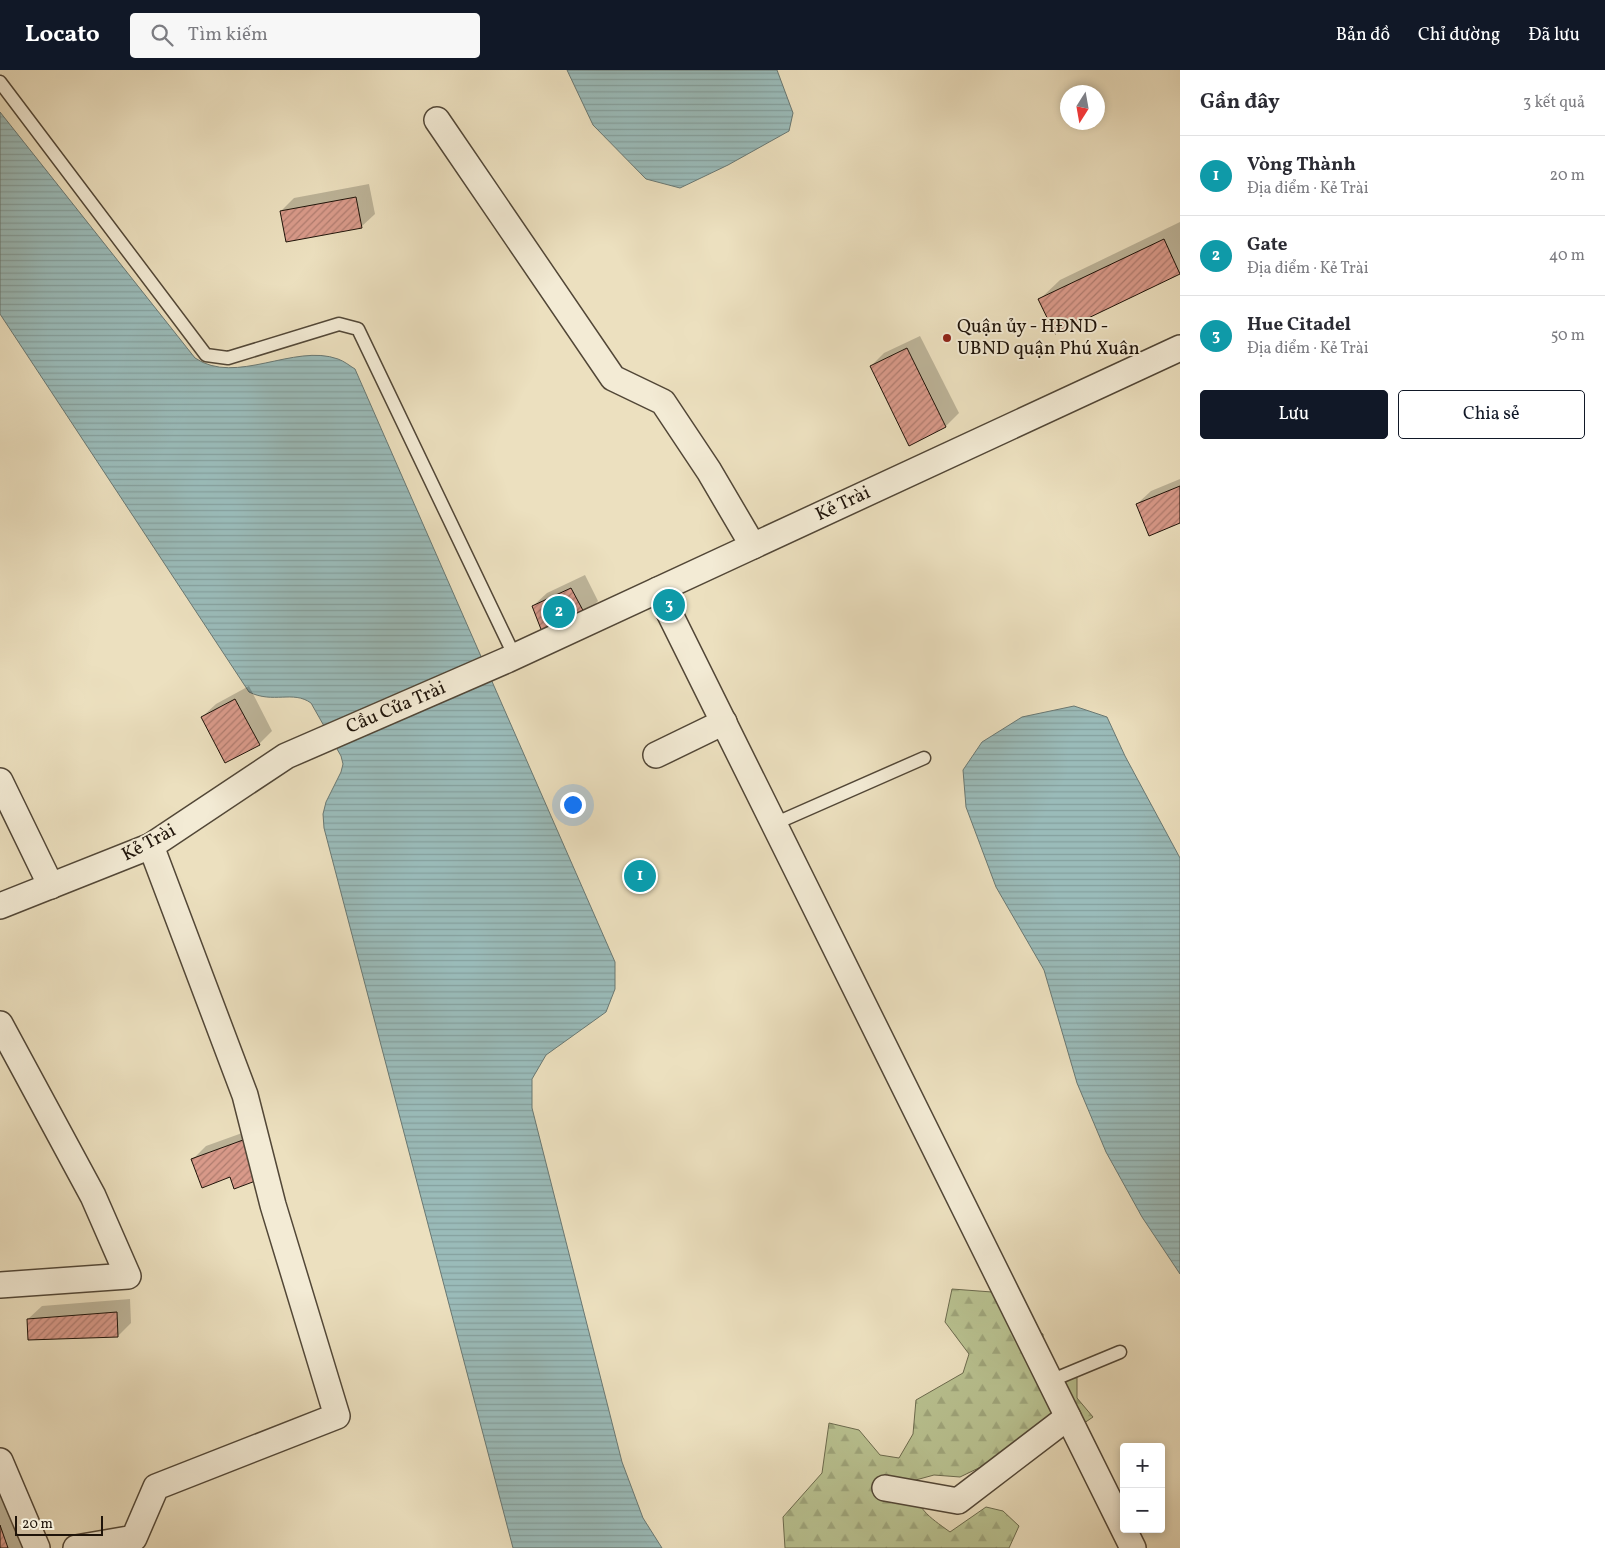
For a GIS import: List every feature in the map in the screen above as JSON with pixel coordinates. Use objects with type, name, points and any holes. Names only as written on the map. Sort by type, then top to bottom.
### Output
[{"type":"street","points":[[437,120],[613,378],[662,402],[709,471],[753,546]]},
{"type":"street","name":"Kẻ Trài","points":[[511,658],[1180,348]]},
{"type":"street","points":[[658,590],[1132,1548]]},
{"type":"street","name":"Cầu Cửa Trài","points":[[286,756],[511,658]]},
{"type":"street","points":[[656,755],[724,722]]},
{"type":"street","name":"Kẻ Trài","points":[[0,906],[151,846],[286,756]]},
{"type":"street","points":[[0,781],[51,886]]},
{"type":"street","points":[[76,1548],[134,1538],[156,1487],[337,1416],[273,1206],[245,1096],[151,846]]},
{"type":"street","points":[[0,1024],[93,1196],[128,1276],[0,1285]]},
{"type":"street","points":[[885,1488],[958,1501],[1068,1417]]},
{"type":"street","points":[[0,1461],[37,1548]]},
{"type":"lane","points":[[0,82],[206,355],[228,358],[340,324],[358,329],[511,658]]},
{"type":"lane","points":[[774,824],[924,758]]},
{"type":"lane","points":[[1050,1381],[1120,1352]]},
{"type":"green space","points":[[952,1289],[992,1292],[1021,1303],[1017,1326],[1043,1334],[1042,1363],[1077,1377],[1077,1398],[1093,1417],[1062,1438],[1031,1452],[987,1464],[960,1477],[934,1475],[912,1481],[917,1499],[924,1511],[950,1532],[986,1507],[1003,1511],[1019,1526],[1009,1548],[785,1548],[783,1517],[822,1473],[829,1423],[859,1430],[880,1455],[899,1458],[913,1434],[916,1400],[963,1373],[969,1354],[945,1322]]},
{"type":"water","points":[[567,70],[777,70],[793,113],[789,131],[728,165],[680,188],[646,179],[593,125]]},
{"type":"water","points":[[0,112],[195,358],[211,365],[228,368],[303,356],[321,356],[340,360],[355,369],[615,962],[615,989],[606,1012],[546,1055],[532,1079],[532,1108],[622,1462],[643,1518],[662,1548],[513,1548],[324,828],[323,814],[326,802],[341,772],[343,764],[341,756],[311,703],[297,697],[266,697],[249,692],[0,314]]},
{"type":"water","points":[[1074,706],[1107,717],[1125,756],[1180,858],[1180,1274],[1142,1217],[1106,1152],[1077,1083],[1044,970],[996,887],[966,807],[963,770],[982,742],[1022,717]]},
{"type":"building","points":[[356,197],[362,228],[286,242],[280,211]]},
{"type":"building","points":[[1164,239],[1180,274],[1055,334],[1038,299]]},
{"type":"building","points":[[907,348],[946,427],[909,446],[870,366]]},
{"type":"building","points":[[1180,486],[1180,523],[1149,536],[1136,504]]},
{"type":"building","points":[[571,588],[586,616],[544,637],[532,606]]},
{"type":"building","points":[[235,699],[260,745],[225,763],[201,717]]},
{"type":"building","points":[[243,1140],[258,1180],[234,1189],[230,1177],[202,1188],[191,1159]]},
{"type":"building","points":[[117,1312],[118,1337],[28,1340],[27,1319]]},
{"type":"building","points":[[0,1525],[8,1548],[0,1548]]},
{"type":"place","name":"Quận ủy - HĐND - UBND quận Phú Xuân","points":[[947,338]]},
{"type":"place","name":"Hue Citadel","points":[[669,605]]},
{"type":"place","name":"Gate","points":[[559,612]]},
{"type":"place","name":"Vòng Thành","points":[[640,876]]}]
